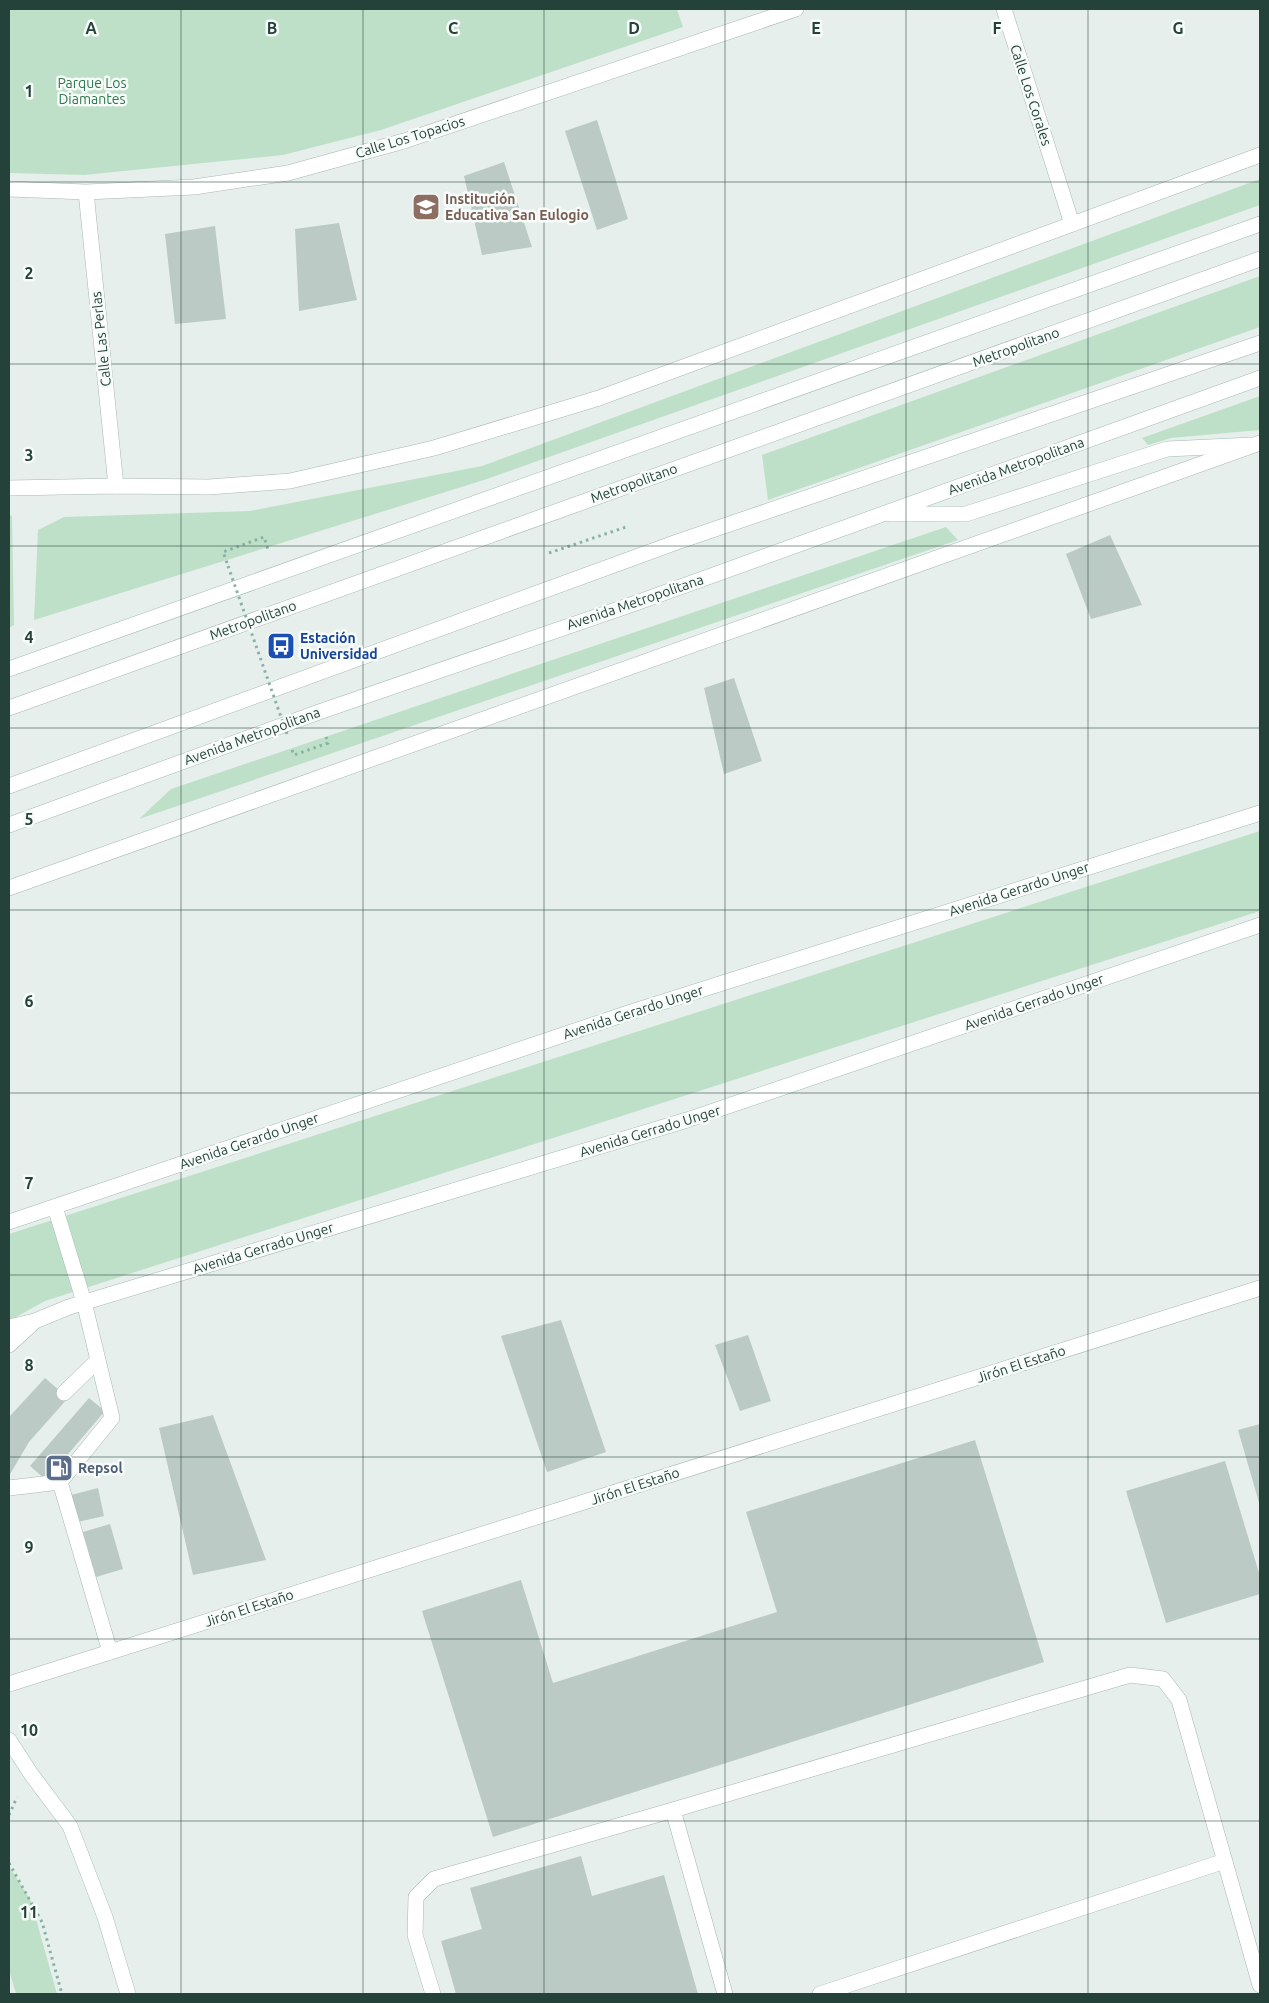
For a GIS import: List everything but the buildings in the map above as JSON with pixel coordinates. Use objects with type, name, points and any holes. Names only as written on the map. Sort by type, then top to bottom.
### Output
[{"type":"main road","name":"Calle Los Topacios","points":[[9,188],[86,192],[194,187],[288,173],[404,141],[796,9]]},
{"type":"main road","name":"Calle Los Corales","points":[[1004,9],[1072,224]]},
{"type":"main road","points":[[9,488],[209,487],[290,481],[434,448],[599,398],[1260,155]]},
{"type":"main road","name":"Calle Las Perlas","points":[[86,192],[116,486]]},
{"type":"main road","points":[[9,669],[1260,224]]},
{"type":"main road","name":"Metropolitano","points":[[9,708],[1260,259]]},
{"type":"main road","points":[[9,786],[677,542],[1260,343]]},
{"type":"main road","name":"Avenida Metropolitana","points":[[9,825],[318,712],[636,602],[1260,378]]},
{"type":"main road","points":[[879,515],[966,514],[1167,449],[1256,444]]},
{"type":"main road","points":[[9,888],[1256,444]]},
{"type":"main road","name":"Avenida Gerardo Unger","points":[[9,1222],[631,1012],[1260,812]]},
{"type":"main road","name":"Avenida Gerrado Unger","points":[[9,1327],[35,1321],[84,1302],[687,1120],[1260,925]]},
{"type":"main road","points":[[9,1488],[60,1482],[112,1418],[84,1302],[55,1207]]},
{"type":"main road","name":"Jirón El Estaño","points":[[9,1684],[1260,1288]]},
{"type":"main road","name":"Avenida Gerrado Unger","points":[[9,1345],[35,1321]]},
{"type":"main road","points":[[64,1393],[98,1360]]},
{"type":"main road","points":[[60,1482],[110,1652]]},
{"type":"main road","points":[[433,1994],[415,1935],[416,1897],[434,1879],[1130,1675],[1163,1678],[1179,1700],[1260,1985]]},
{"type":"main road","points":[[9,1740],[31,1774],[70,1826],[105,1917],[128,1994]]},
{"type":"main road","points":[[672,1810],[725,1994]]},
{"type":"main road","points":[[820,1994],[1225,1861]]},
{"type":"path","points":[[549,553],[626,527]]},
{"type":"path","points":[[275,574],[264,537],[223,552],[288,737]]},
{"type":"path","points":[[9,1863],[42,1922],[62,1994]]},
{"type":"green space","name":"Parque Los Diamantes","points":[[9,9],[677,9],[683,27],[381,130],[283,155],[84,175],[9,173]]},
{"type":"green space","points":[[1260,179],[1260,205],[484,480],[34,620],[38,530],[64,517],[250,511],[482,466]]},
{"type":"green space","points":[[1260,276],[1260,327],[768,500],[762,455]]},
{"type":"green space","points":[[1260,396],[1260,430],[1171,438],[1148,445],[1142,438]]},
{"type":"green space","points":[[9,515],[12,516],[14,625],[9,628]]},
{"type":"green space","points":[[946,527],[958,540],[139,819],[171,789]]},
{"type":"green space","points":[[1260,831],[1260,911],[45,1301],[9,1321],[9,1234]]},
{"type":"green space","points":[[9,1866],[31,1901],[57,1994],[16,1994],[9,1970]]},
{"type":"place","name":"Institución Educativa San Eulogio","points":[[426,207]]},
{"type":"place","name":"Estación Universidad","points":[[281,646]]},
{"type":"place","name":"Repsol","points":[[59,1468]]}]
